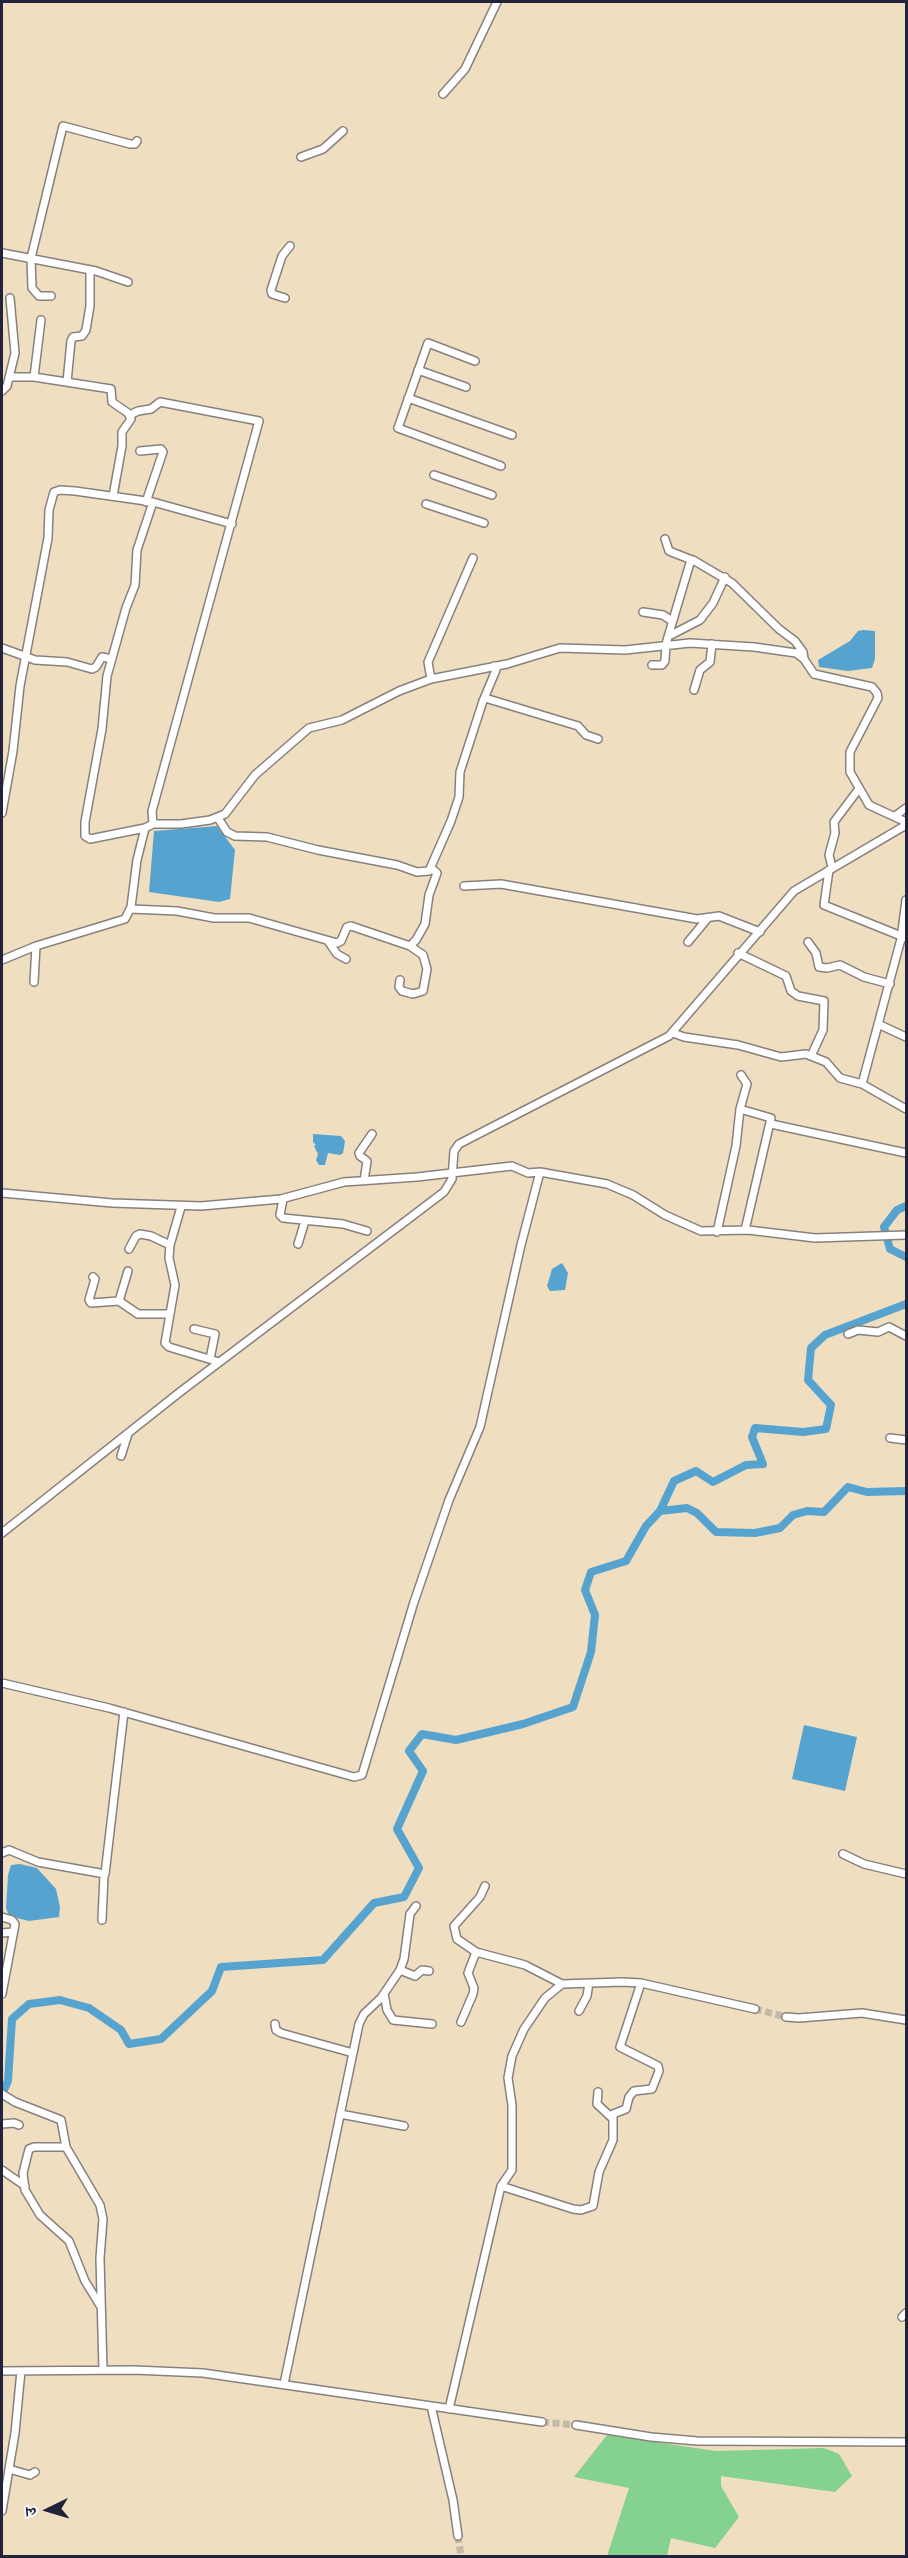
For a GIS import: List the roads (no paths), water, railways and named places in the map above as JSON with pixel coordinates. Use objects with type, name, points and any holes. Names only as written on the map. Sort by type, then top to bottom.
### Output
[{"type":"street","points":[[443,94],[465,69],[497,2]]},
{"type":"street","points":[[51,296],[39,296],[32,288],[31,258],[63,126],[130,144],[135,144],[137,141]]},
{"type":"street","points":[[301,157],[322,148],[343,130]]},
{"type":"street","points":[[285,298],[272,294],[271,290],[282,256],[290,246]]},
{"type":"street","points":[[2,253],[90,270],[116,276],[128,282]]},
{"type":"street","points":[[67,382],[71,341],[73,337],[82,336],[86,330],[90,306],[90,270]]},
{"type":"street","points":[[2,391],[9,377],[15,353],[10,298]]},
{"type":"street","points":[[34,377],[41,320]]},
{"type":"street","points":[[475,361],[428,343],[398,428],[501,466]]},
{"type":"street","points":[[417,370],[466,387]]},
{"type":"street","points":[[9,377],[34,377],[110,388],[112,402],[130,415]]},
{"type":"street","points":[[408,398],[512,435]]},
{"type":"street","points":[[130,415],[151,409],[160,402],[260,421],[152,811],[153,824]]},
{"type":"street","points":[[112,496],[122,446],[122,432],[130,423],[130,415]]},
{"type":"street","points":[[140,451],[161,449],[164,452],[137,550],[136,579],[107,676],[99,751],[86,813],[85,836],[90,839],[145,828],[153,824],[181,824],[218,818],[225,814],[255,776],[309,728],[342,720],[431,677],[494,666],[560,648],[625,650],[666,644],[712,644],[790,651],[804,658]]},
{"type":"street","points":[[434,475],[492,495]]},
{"type":"street","points":[[2,813],[25,657],[48,538],[52,494],[60,490],[149,502],[232,524]]},
{"type":"street","points":[[426,504],[484,523]]},
{"type":"street","points":[[665,539],[669,551],[700,562],[725,577],[779,629],[795,641],[814,674],[867,685],[878,693],[849,759],[850,772],[869,805],[902,820]]},
{"type":"street","points":[[431,677],[428,662],[473,558]]},
{"type":"street","points":[[652,665],[664,664],[672,621],[692,560]]},
{"type":"street","points":[[669,636],[700,620],[713,603],[725,577]]},
{"type":"street","points":[[643,612],[663,615],[672,621]]},
{"type":"street","points":[[694,690],[700,670],[710,662],[712,644]]},
{"type":"street","points":[[2,648],[25,657],[67,662],[92,669],[102,657],[112,659]]},
{"type":"street","points":[[218,818],[227,832],[235,836],[274,838],[326,852],[426,872],[431,868],[454,813],[459,797],[460,772],[496,669],[494,666]]},
{"type":"street","points":[[485,698],[578,726],[586,735],[598,739]]},
{"type":"street","points":[[858,789],[834,822],[835,833],[830,851],[831,866],[824,905],[904,937]]},
{"type":"street","points":[[2,1533],[128,1434],[215,1360],[444,1192],[451,1183],[454,1151],[459,1144],[662,1041],[673,1033],[738,953],[794,891],[902,820],[906,808]]},
{"type":"street","points":[[2,960],[36,946],[119,922],[128,917],[137,860],[145,828]]},
{"type":"street","points":[[410,946],[425,924],[429,895],[437,873],[431,868]]},
{"type":"street","points":[[464,886],[501,884],[696,919],[725,918],[757,931]]},
{"type":"street","points":[[862,1084],[904,937],[906,900]]},
{"type":"street","points":[[131,909],[177,911],[214,918],[249,918],[340,943],[347,927],[351,926],[410,946],[425,958],[425,987],[421,993],[408,993],[400,989],[400,980]]},
{"type":"street","points":[[688,942],[708,918]]},
{"type":"street","points":[[328,941],[338,954],[346,959]]},
{"type":"street","points":[[808,942],[816,953],[819,967],[840,965],[890,984]]},
{"type":"street","points":[[34,982],[36,946]]},
{"type":"street","points":[[738,953],[786,976],[792,991],[798,996],[824,1001],[823,1030],[811,1056]]},
{"type":"street","points":[[878,1024],[906,1037]]},
{"type":"street","points":[[673,1033],[684,1037],[738,1045],[781,1057],[803,1054],[811,1056],[831,1066],[840,1078],[862,1084],[906,1109]]},
{"type":"street","points":[[717,1232],[747,1084],[741,1075]]},
{"type":"street","points":[[740,1110],[770,1116],[771,1124],[745,1230]]},
{"type":"street","points":[[771,1124],[906,1153]]},
{"type":"street","points":[[364,1181],[367,1161],[359,1153],[372,1134]]},
{"type":"street","points":[[2,1193],[86,1201],[181,1206],[283,1199],[333,1184],[507,1166],[528,1173],[540,1172],[607,1184],[633,1195],[693,1229],[717,1232],[745,1230],[815,1238],[904,1235]]},
{"type":"street","points":[[2,1683],[124,1712],[354,1777],[362,1775],[414,1602],[449,1500],[480,1427],[540,1172]]},
{"type":"street","points":[[283,1199],[280,1216],[305,1221],[343,1224],[367,1231]]},
{"type":"street","points":[[181,1206],[170,1245],[170,1262],[175,1285],[168,1314],[170,1319],[166,1345],[215,1360]]},
{"type":"street","points":[[298,1244],[305,1221]]},
{"type":"street","points":[[129,1249],[136,1236],[140,1234],[151,1236],[170,1245]]},
{"type":"street","points":[[119,1301],[128,1271]]},
{"type":"street","points":[[93,1277],[95,1279],[89,1300],[91,1303],[119,1301],[138,1314],[168,1314]]},
{"type":"street","points":[[848,1334],[858,1330],[878,1332],[889,1327],[906,1336]]},
{"type":"street","points":[[194,1329],[215,1334],[215,1360]]},
{"type":"street","points":[[121,1456],[128,1434]]},
{"type":"street","points":[[890,1438],[906,1440]]},
{"type":"street","points":[[102,1920],[104,1875],[124,1712]]},
{"type":"street","points":[[2,1853],[9,1850],[38,1862],[104,1875]]},
{"type":"street","points":[[843,1854],[864,1864],[906,1874]]},
{"type":"street","points":[[485,1886],[480,1897],[454,1926],[457,1939],[476,1952],[525,1965],[562,1984],[641,1983],[755,2009]]},
{"type":"street","points":[[284,2385],[361,2018],[384,1994],[405,1959],[410,1914],[416,1906]]},
{"type":"street","points":[[2,1917],[13,1921],[14,1932],[2,1994]]},
{"type":"street","points":[[2,1933],[14,1932]]},
{"type":"street","points":[[461,2022],[474,1988],[468,1973],[476,1952]]},
{"type":"street","points":[[396,1975],[415,1976],[422,1970],[429,1971]]},
{"type":"street","points":[[579,2011],[587,1996],[590,1983]]},
{"type":"street","points":[[501,2186],[573,2208],[589,2208],[594,2204],[599,2172],[613,2140],[613,2114],[628,2107],[629,2097],[634,2091],[652,2089],[659,2071],[658,2066],[620,2047],[641,1983]]},
{"type":"street","points":[[449,2409],[501,2186],[512,2170],[508,2078],[516,2044],[545,1998],[562,1984]]},
{"type":"street","points":[[384,1994],[387,2010],[393,2020],[432,2024]]},
{"type":"street","points":[[786,2017],[862,2013],[906,2020]]},
{"type":"street","points":[[275,2024],[276,2030],[280,2033],[353,2053]]},
{"type":"street","points":[[598,2092],[597,2104],[612,2118]]},
{"type":"street","points":[[4,2096],[61,2120],[66,2147],[96,2197],[102,2212],[103,2370]]},
{"type":"street","points":[[340,2114],[404,2126]]},
{"type":"street","points":[[2,2124],[19,2125]]},
{"type":"street","points":[[66,2147],[29,2149],[23,2173],[25,2186],[40,2215],[69,2241],[85,2281],[101,2307]]},
{"type":"street","points":[[2,2170],[25,2186]]},
{"type":"street","points":[[2,2371],[103,2370],[203,2373],[542,2422]]},
{"type":"street","points":[[2,2511],[18,2409],[21,2371]]},
{"type":"street","points":[[431,2406],[453,2500],[458,2536]]},
{"type":"street","points":[[576,2426],[697,2441],[906,2442]]},
{"type":"street","points":[[9,2469],[30,2475],[35,2472]]},
{"type":"water","points":[[858,631],[875,631],[875,659],[872,668],[848,671],[819,667],[818,660],[850,641]]},
{"type":"water","points":[[217,826],[235,850],[230,899],[219,902],[149,892],[154,831]]},
{"type":"water","points":[[313,1134],[341,1136],[345,1141],[343,1153],[340,1155],[328,1153],[325,1165],[319,1165],[316,1160],[318,1154],[313,1142]]},
{"type":"water","points":[[562,1263],[568,1273],[565,1290],[550,1291],[547,1286],[552,1269]]},
{"type":"water","points":[[804,1725],[857,1737],[845,1791],[792,1779]]},
{"type":"water","points":[[20,1864],[37,1868],[56,1889],[60,1907],[59,1917],[29,1921],[9,1916],[6,1908],[8,1875],[11,1865]]},
{"type":"waterway","points":[[906,1206],[897,1210],[884,1227],[890,1249],[906,1257]]},
{"type":"waterway","points":[[2,2094],[8,2081],[12,2019],[29,2004],[60,2000],[89,2008],[121,2030],[129,2044],[161,2039],[212,1991],[221,1967],[323,1960],[374,1903],[404,1897],[419,1868],[397,1829],[423,1771],[409,1751],[422,1734],[456,1740],[523,1724],[573,1707],[591,1652],[595,1615],[585,1590],[591,1572],[626,1561],[646,1526],[660,1511],[674,1481],[696,1471],[713,1482],[746,1465],[763,1464],[752,1437],[755,1428],[803,1432],[826,1429],[831,1405],[808,1380],[811,1348],[825,1335],[906,1304]]},
{"type":"waterway","points":[[660,1511],[687,1508],[697,1513],[716,1532],[755,1533],[780,1528],[793,1515],[807,1511],[824,1512],[848,1487],[867,1492],[906,1491]]},
{"type":"tunnel","points":[[755,2009],[786,2017]]},
{"type":"tunnel","points":[[542,2422],[576,2425]]},
{"type":"tunnel","points":[[458,2536],[461,2556]]}]
